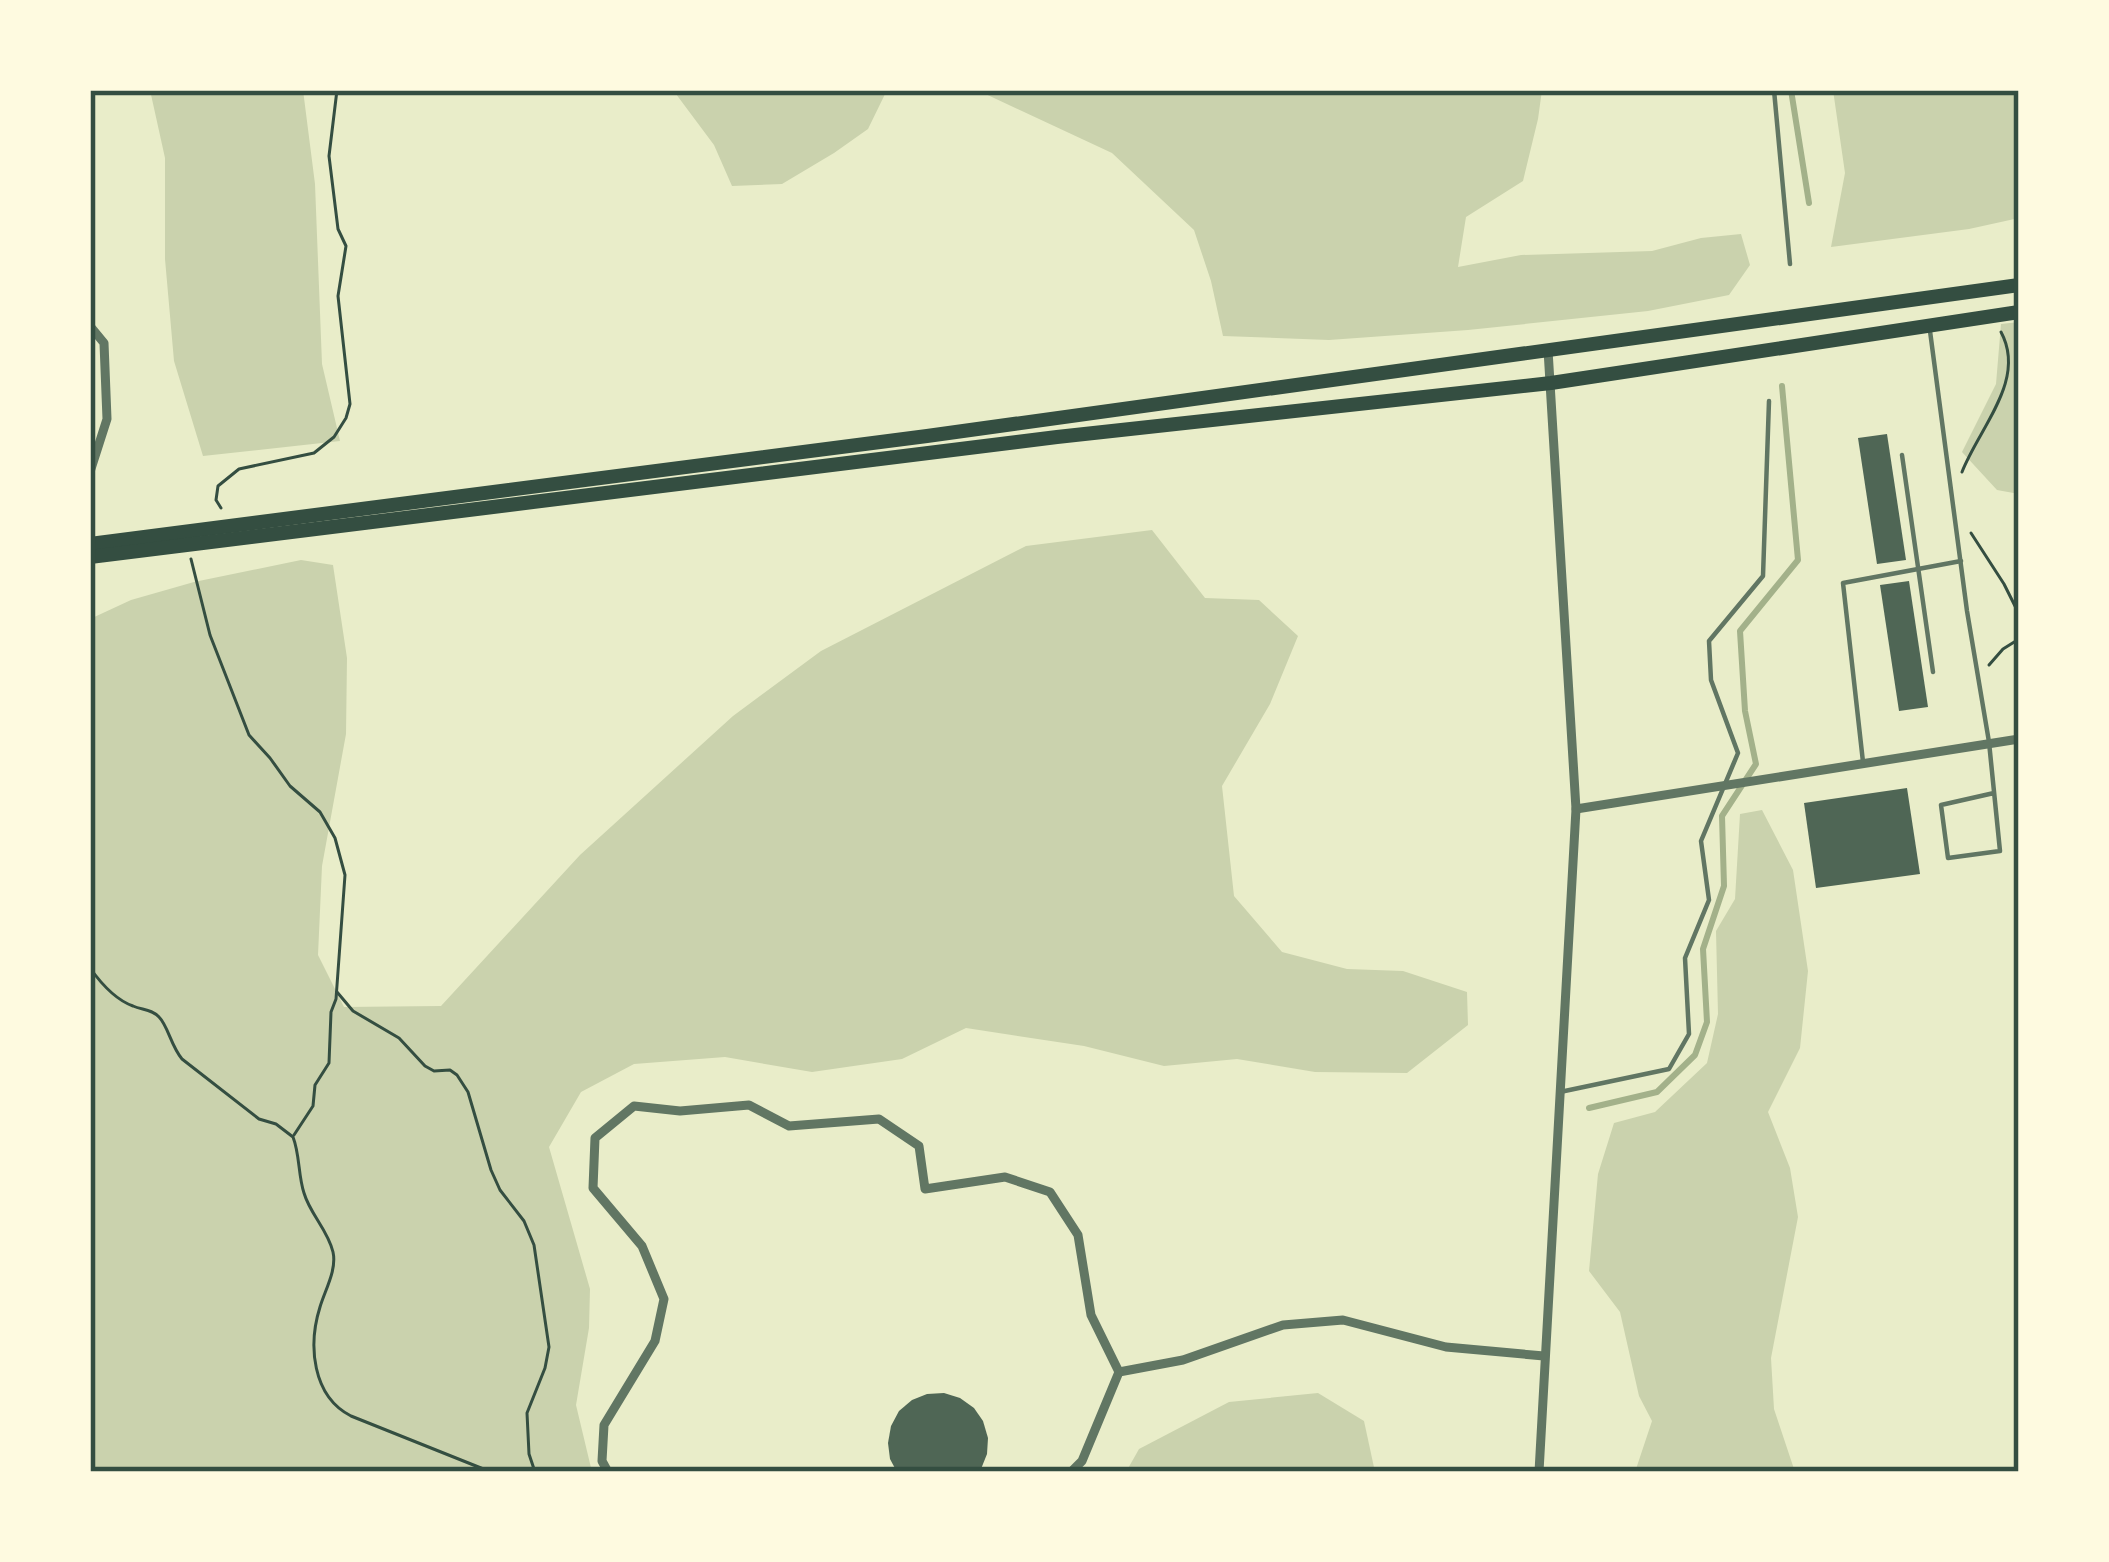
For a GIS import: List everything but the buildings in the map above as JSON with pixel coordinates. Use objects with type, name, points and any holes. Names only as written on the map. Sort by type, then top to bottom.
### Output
[{"type":"main road","points":[[90,544],[926,436],[2019,285]]},
{"type":"main road","points":[[90,557],[1033,440],[1551,383],[2019,312]]},
{"type":"street","points":[[90,326],[104,344],[107,419],[90,472]]},
{"type":"street","points":[[1539,1472],[1576,809],[1548,350]]},
{"type":"street","points":[[1576,809],[2019,739]]},
{"type":"street","points":[[608,1472],[602,1461],[604,1425],[655,1341],[664,1299],[642,1246],[593,1188],[595,1138],[634,1106],[680,1112],[749,1105],[789,1126],[879,1119],[919,1146],[925,1189],[1005,1178],[1050,1192],[1078,1235],[1091,1316],[1119,1372],[1082,1461],[1071,1472]]},
{"type":"street","points":[[1119,1372],[1183,1360],[1283,1325],[1342,1320],[1446,1347],[1544,1356]]},
{"type":"lane","points":[[1774,90],[1790,264]]},
{"type":"lane","points":[[1930,325],[1989,742],[2000,851],[1948,858],[1941,805],[1994,794]]},
{"type":"lane","points":[[1560,1091],[1670,1069],[1689,1034],[1685,958],[1708,900],[1701,841],[1738,753],[1711,680],[1709,640],[1763,576],[1769,401]]},
{"type":"lane","points":[[1902,455],[1933,672]]},
{"type":"lane","points":[[1863,762],[1843,583],[1961,561]]},
{"type":"path","points":[[232,526],[216,500],[218,486],[239,469],[314,453],[334,437],[350,404],[338,296],[346,246],[338,229],[329,156],[337,90]]},
{"type":"path","points":[[1960,487],[1967,458],[2008,377],[2007,344],[1987,317]]},
{"type":"path","points":[[1971,535],[2019,614]]},
{"type":"path","points":[[188,546],[206,624],[249,735],[290,786],[320,812],[335,838],[345,875],[329,1063],[315,1085],[313,1106],[293,1137]]},
{"type":"path","points":[[1978,677],[2019,639]]},
{"type":"path","points":[[90,968],[118,999],[162,1019],[182,1059],[259,1119],[277,1124],[293,1137],[305,1198],[333,1252],[333,1270],[313,1331],[317,1369],[328,1396],[352,1416],[490,1472]]},
{"type":"path","points":[[336,992],[353,1011],[399,1038],[424,1066],[457,1075],[468,1092],[490,1170],[534,1245],[549,1347],[526,1413],[535,1472]]},
{"type":"green space","points":[[150,90],[303,90],[315,184],[322,364],[340,441],[203,456],[174,361],[165,259],[165,158]]},
{"type":"green space","points":[[673,90],[887,90],[868,129],[834,153],[782,184],[732,186],[714,145]]},
{"type":"green space","points":[[977,90],[1542,90],[1523,181],[1466,217],[1458,267],[1521,255],[1652,251],[1741,234],[1750,265],[1729,295],[1648,311],[1329,340],[1223,336],[1194,230],[1112,153]]},
{"type":"green space","points":[[1833,90],[2019,90],[2019,218],[1831,247],[1845,173]]},
{"type":"green space","points":[[2019,322],[2019,494],[1997,490],[1962,452],[1996,384],[2001,324]]},
{"type":"green space","points":[[1152,530],[1205,598],[1259,600],[1298,636],[1270,704],[1222,786],[1234,896],[1282,952],[1347,969],[1403,971],[1467,992],[1468,1025],[1407,1073],[1315,1072],[1237,1059],[1164,1066],[1084,1046],[966,1028],[902,1059],[812,1072],[725,1057],[634,1064],[581,1092],[549,1147],[590,1289],[589,1328],[576,1405],[592,1472],[90,1472],[90,619],[131,600],[194,582],[301,560],[333,565],[347,658],[346,734],[322,866],[318,955],[344,1007],[441,1006],[580,855],[733,716],[821,651],[1026,546]]},
{"type":"green space","points":[[1762,810],[1793,870],[1808,971],[1800,1048],[1768,1112],[1790,1168],[1798,1217],[1771,1358],[1774,1409],[1795,1472],[1635,1472],[1652,1421],[1639,1396],[1620,1312],[1589,1271],[1598,1174],[1614,1123],[1655,1112],[1707,1063],[1718,1014],[1716,931],[1735,899],[1740,814]]},
{"type":"green space","points":[[1318,1393],[1364,1421],[1375,1472],[1126,1472],[1139,1449],[1229,1402]]},
{"type":"waterway","points":[[1791,90],[1809,203]]},
{"type":"waterway","points":[[1589,1108],[1657,1092],[1695,1055],[1707,1022],[1703,949],[1724,886],[1722,816],[1756,764],[1745,711],[1740,631],[1798,560],[1782,386]]}]
